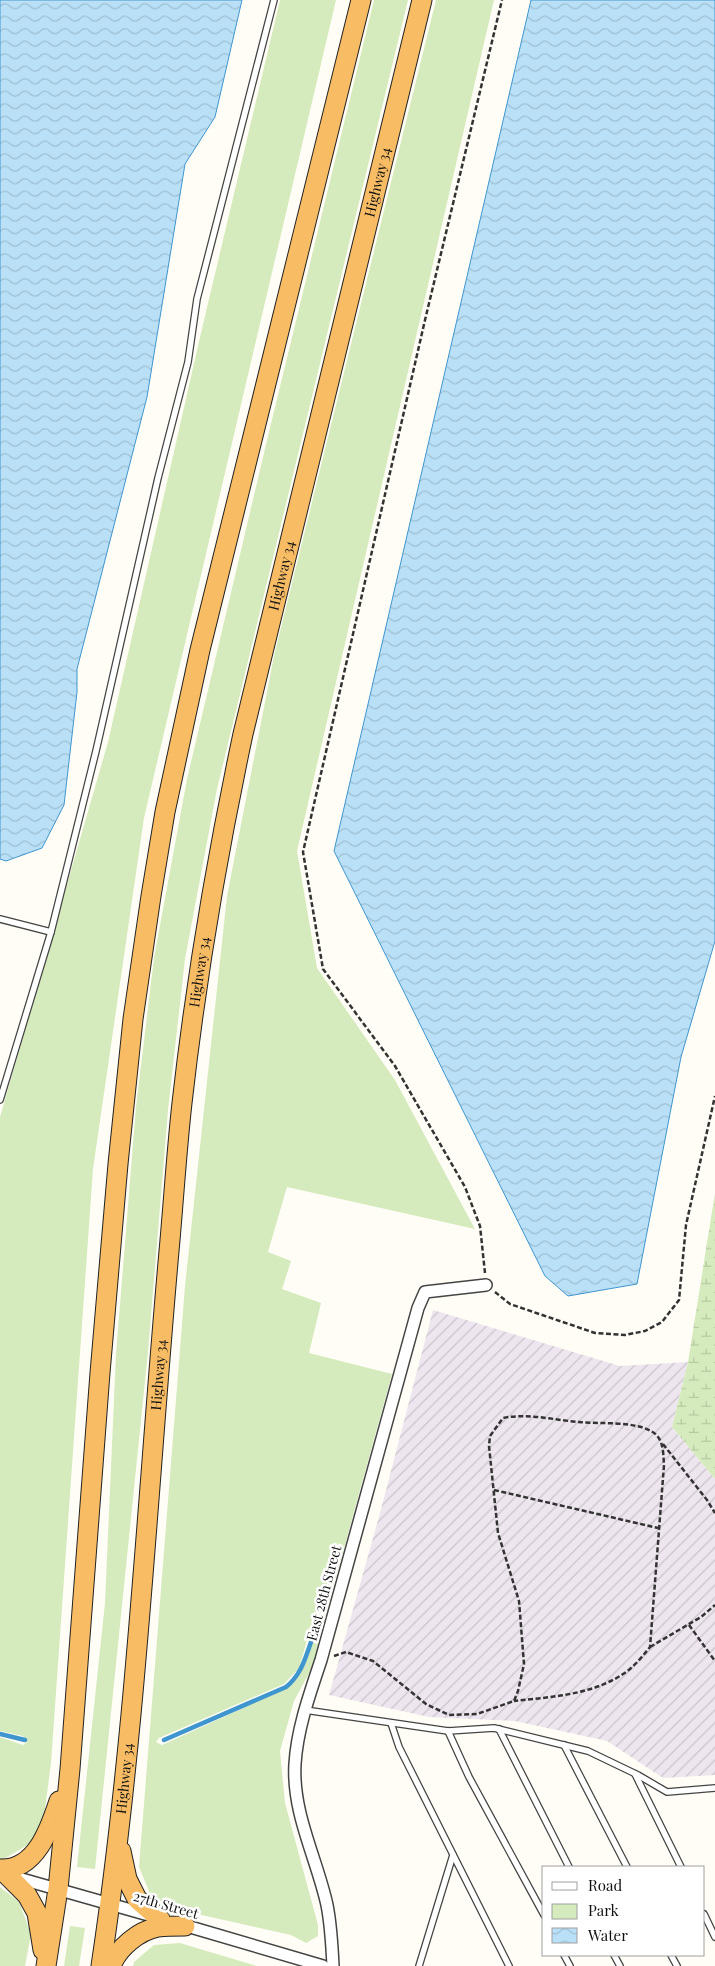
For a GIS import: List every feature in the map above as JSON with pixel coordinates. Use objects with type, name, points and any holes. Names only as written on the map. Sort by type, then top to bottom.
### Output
[{"type":"highway","points":[[46,1966],[58,1889],[70,1769],[100,1373],[132,1020],[151,896],[165,812],[200,650],[361,0]]},
{"type":"highway","name":"Highway 34","points":[[100,1966],[110,1904],[118,1831],[147,1522],[182,1104],[202,952],[228,806],[244,734],[422,0]]},
{"type":"highway","points":[[46,1966],[37,1913],[27,1895],[2,1872],[32,1855],[42,1843],[50,1827],[70,1769]]},
{"type":"highway","points":[[118,1831],[127,1878],[137,1899],[160,1919]]},
{"type":"highway","points":[[111,1966],[124,1946],[138,1936],[157,1927],[186,1926]]},
{"type":"street","name":"East 28th Street","points":[[333,1966],[332,1933],[327,1904],[298,1803],[295,1766],[305,1710],[321,1660],[418,1308],[425,1292],[486,1285]]},
{"type":"street","name":"27th Street","points":[[2,1872],[323,1966]]},
{"type":"lane","points":[[0,1100],[51,932],[96,751],[158,478],[188,362],[197,299],[274,0]]},
{"type":"lane","points":[[0,919],[51,932]]},
{"type":"lane","points":[[305,1710],[448,1731],[499,1729],[588,1751],[667,1792],[715,1788]]},
{"type":"lane","points":[[391,1723],[399,1747],[508,1966]]},
{"type":"lane","points":[[499,1729],[568,1866]]},
{"type":"lane","points":[[448,1731],[469,1777],[542,1911]]},
{"type":"lane","points":[[564,1745],[626,1866]]},
{"type":"lane","points":[[635,1774],[681,1866]]},
{"type":"lane","points":[[419,1966],[453,1855]]},
{"type":"lane","points":[[705,1916],[715,1937]]},
{"type":"path","points":[[502,0],[425,320],[303,852],[323,968],[396,1066],[465,1188],[480,1226],[486,1285],[510,1304],[595,1333],[625,1336],[645,1332],[662,1322],[679,1300],[686,1226],[715,1096]]},
{"type":"path","points":[[514,1701],[524,1664],[519,1601],[498,1533],[489,1446],[490,1436],[503,1418],[515,1415],[632,1425],[652,1431],[715,1513]]},
{"type":"path","points":[[650,1647],[664,1464],[663,1444]]},
{"type":"path","points":[[494,1490],[658,1528]]},
{"type":"path","points":[[321,1660],[346,1652],[373,1661],[426,1704],[449,1715],[477,1714],[514,1701],[558,1696],[598,1686],[623,1674],[650,1647],[701,1617],[715,1605]]},
{"type":"path","points":[[689,1624],[715,1661]]},
{"type":"shaded area","points":[[433,1310],[620,1366],[688,1362],[672,1427],[715,1479],[715,1775],[663,1778],[607,1741],[515,1721],[429,1717],[329,1695],[380,1513]]},
{"type":"green space","points":[[280,0],[336,0],[144,818],[93,1169],[51,1763],[43,1824],[29,1844],[0,1860],[0,1737],[23,1745],[27,1742],[23,1736],[0,1731],[0,1117],[108,742],[200,337]]},
{"type":"green space","points":[[374,0],[408,0],[217,789],[185,959],[168,1110],[148,1352],[95,1869],[77,1867],[105,1603],[116,1354],[136,1107],[154,958],[187,779]]},
{"type":"green space","points":[[436,0],[494,0],[297,851],[317,968],[395,1080],[475,1229],[287,1187],[268,1252],[291,1261],[282,1289],[321,1303],[309,1353],[392,1374],[325,1617],[314,1664],[294,1701],[280,1751],[285,1803],[318,1925],[318,1936],[306,1943],[291,1935],[175,1909],[151,1896],[139,1867],[185,1286],[227,896],[274,656]],"holes":[[[308,1637],[313,1639],[304,1666],[297,1678],[287,1688],[162,1745],[156,1742],[159,1738],[284,1684],[299,1668]]]},
{"type":"green space","points":[[715,1193],[715,1479],[672,1427],[688,1362]]},
{"type":"green space","points":[[0,1887],[19,1902],[31,1934],[25,1966],[0,1966]]},
{"type":"green space","points":[[70,1926],[85,1928],[79,1966],[64,1966]]},
{"type":"green space","points":[[180,1943],[257,1966],[133,1966],[134,1962],[154,1945]]},
{"type":"water","points":[[0,0],[242,0],[215,117],[185,164],[147,397],[77,669],[77,692],[64,805],[42,848],[6,861],[0,859]]},
{"type":"water","points":[[531,0],[715,0],[715,941],[681,1057],[637,1284],[568,1296],[545,1276],[334,851]]},
{"type":"waterway","points":[[164,1740],[286,1687],[299,1672],[311,1642]]},
{"type":"waterway","points":[[0,1734],[25,1740]]}]
